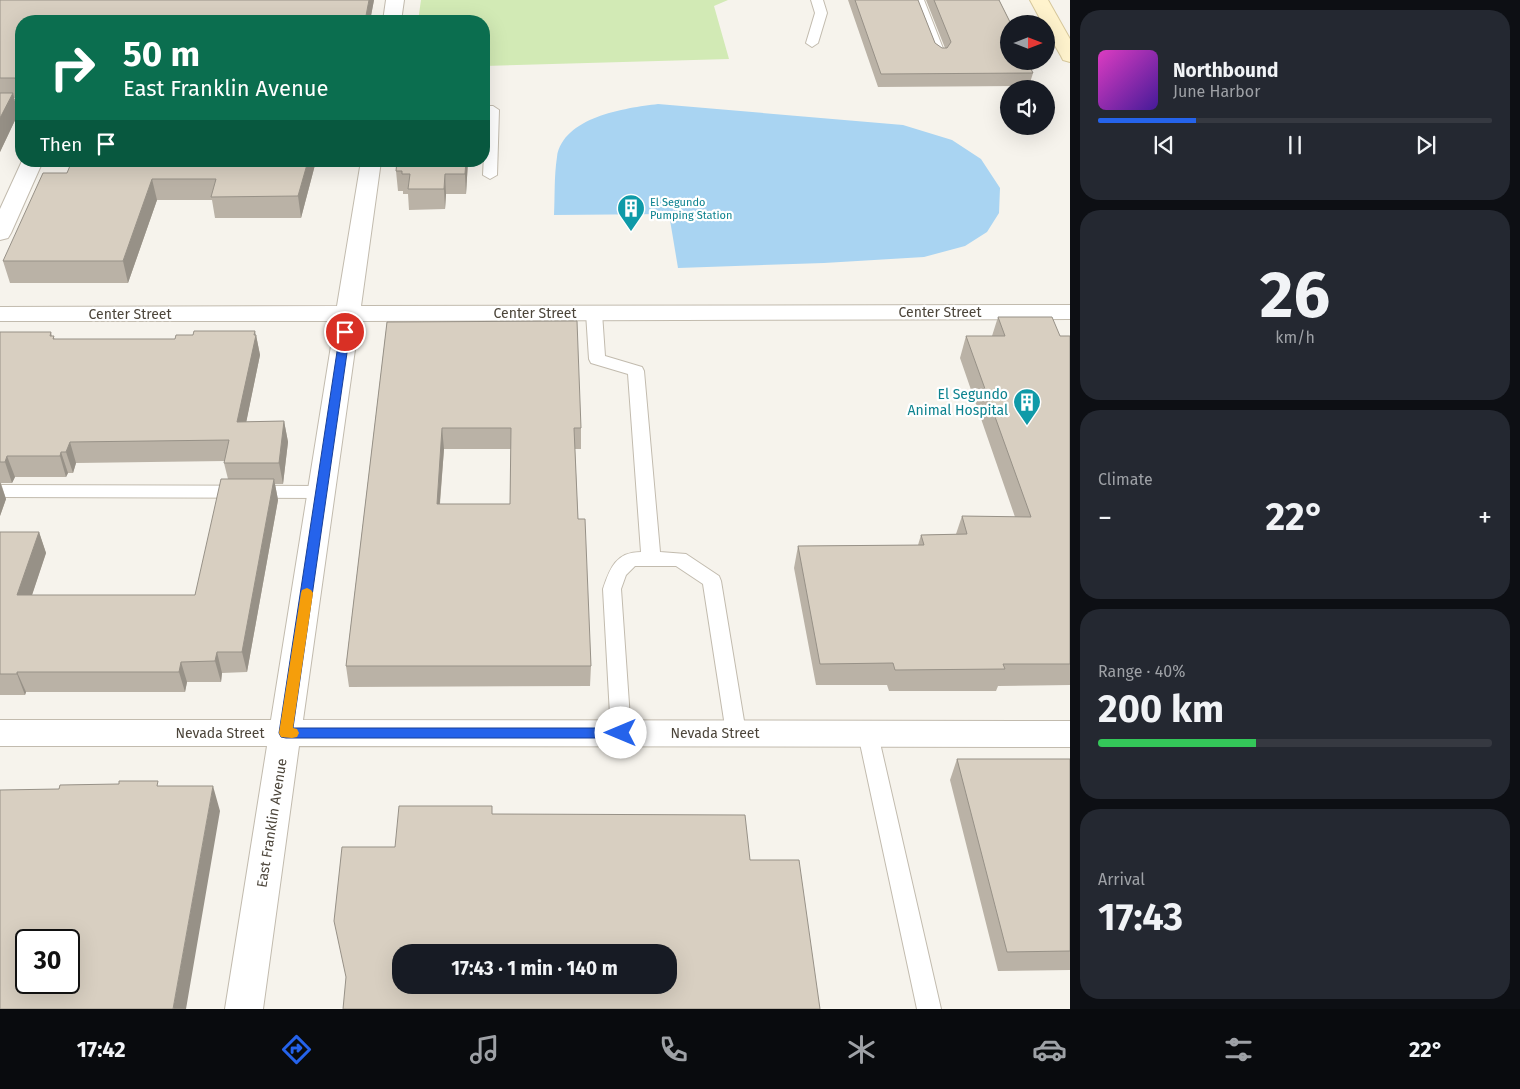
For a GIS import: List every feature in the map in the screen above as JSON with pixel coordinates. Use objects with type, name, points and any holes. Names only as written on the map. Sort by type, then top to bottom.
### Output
[{"type":"main road","points":[[1039,0],[1070,56]]},
{"type":"street","points":[[393,15],[395,0]]},
{"type":"street","points":[[0,106],[15,106]]},
{"type":"street","points":[[0,233],[30,167]]},
{"type":"street","name":"East Franklin Avenue","points":[[244,1009],[370,167]]},
{"type":"street","name":"Center Street","points":[[0,314],[1070,312]]},
{"type":"street","name":"Nevada Street","points":[[0,733],[1070,734]]},
{"type":"lane","points":[[812,43],[821,13],[817,0]]},
{"type":"lane","points":[[918,0],[940,56]]},
{"type":"lane","points":[[490,110],[493,110],[490,175]]},
{"type":"lane","points":[[594,313],[597,359],[636,371],[651,559]]},
{"type":"lane","points":[[0,491],[322,492]]},
{"type":"lane","points":[[621,733],[612,589],[618,572],[631,559],[680,559],[712,581],[736,733]]},
{"type":"lane","points":[[868,734],[929,1009]]},
{"type":"green space","points":[[421,0],[728,0],[714,6],[729,59],[490,66],[490,15],[419,15]]},
{"type":"water","points":[[658,104],[903,125],[952,140],[981,159],[1000,188],[999,213],[987,232],[965,246],[924,257],[824,263],[678,268],[669,214],[554,215],[557,157],[562,143],[571,132],[597,117],[629,108]]},
{"type":"building","points":[[0,0],[369,0],[366,15],[15,15],[15,78],[0,78]]},
{"type":"building","points":[[855,0],[918,0],[935,43],[942,48],[947,48],[951,42],[934,0],[999,0],[1006,15],[1000,15],[1000,70],[1032,70],[1033,73],[881,74]]},
{"type":"building","points":[[0,93],[13,93],[0,118]]},
{"type":"building","points":[[70,167],[306,167],[298,196],[211,197],[216,179],[152,179],[123,261],[3,261],[43,173],[67,173]]},
{"type":"building","points":[[396,167],[466,167],[465,174],[445,174],[444,189],[408,189],[410,174],[402,174],[402,171],[396,171]]},
{"type":"building","points":[[998,317],[1052,317],[1060,336],[1070,336],[1070,664],[1003,664],[1005,669],[895,670],[893,663],[820,664],[798,546],[924,545],[921,535],[967,534],[962,516],[1031,517],[966,336],[1005,336]]},
{"type":"building","points":[[577,321],[581,428],[574,428],[578,519],[585,519],[591,666],[346,666],[387,322]],"holes":[[[442,428],[511,428],[510,504],[437,504]]]},
{"type":"building","points":[[194,331],[255,331],[254,335],[256,335],[237,422],[284,421],[279,463],[224,463],[229,440],[70,442],[66,452],[61,452],[60,456],[7,456],[5,462],[0,462],[0,332],[51,332],[50,336],[54,336],[53,339],[175,339],[176,335],[193,335]]},
{"type":"building","points":[[221,479],[274,479],[242,652],[217,652],[215,661],[181,662],[179,672],[17,672],[17,674],[0,674],[0,532],[39,532],[17,595],[195,595]]},
{"type":"building","points":[[957,759],[1070,759],[1070,951],[1007,952]]},
{"type":"building","points":[[119,781],[158,781],[157,786],[213,786],[173,1009],[0,1009],[0,790],[59,789],[60,785],[119,784]]},
{"type":"building","points":[[399,806],[492,806],[492,814],[745,815],[750,860],[799,860],[820,1009],[343,1009],[346,977],[334,921],[342,847],[395,847]]},
{"type":"slow traffic","points":[[292,733],[286,733],[307,593]]},
{"type":"place","name":"El Segundo Pumping Station","points":[[631,232]]},
{"type":"place","name":"El Segundo Animal Hospital","points":[[1027,426]]},
{"type":"route","points":[[345,332],[286,733],[621,733]]}]
